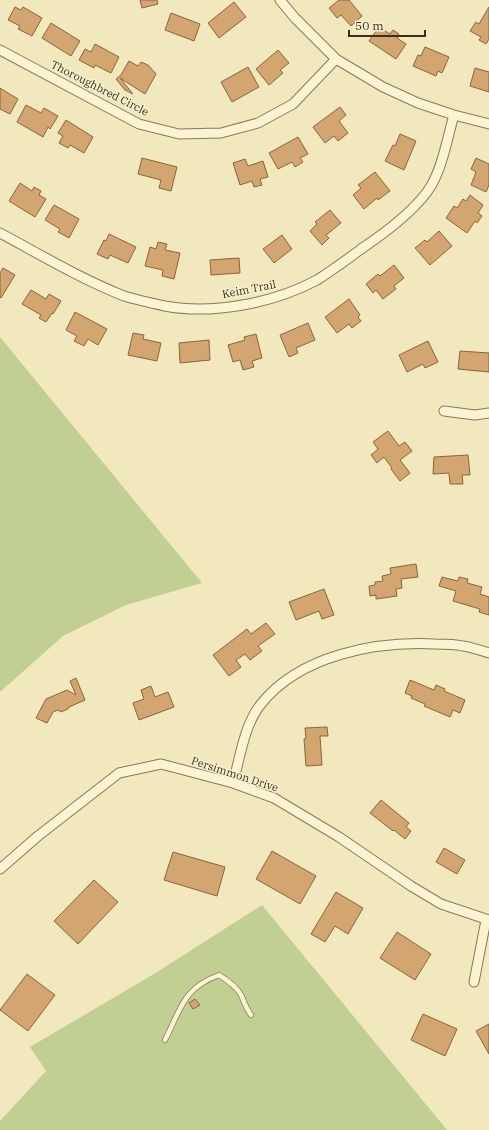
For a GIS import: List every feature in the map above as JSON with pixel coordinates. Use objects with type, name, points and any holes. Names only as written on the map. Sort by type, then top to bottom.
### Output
[{"type":"street","points":[[284,1],[295,18],[336,59],[383,87],[418,103],[454,115],[489,124]]},
{"type":"street","name":"Thoroughbred Circle","points":[[0,50],[139,124],[179,134],[222,133],[258,123],[293,104],[336,59]]},
{"type":"street","name":"Keim Trail","points":[[0,233],[91,282],[125,296],[166,306],[205,309],[247,304],[282,296],[323,275],[379,237],[420,202],[431,186],[440,166],[454,115]]},
{"type":"street","points":[[444,411],[475,415],[489,413]]},
{"type":"street","points":[[233,784],[246,733],[261,705],[281,683],[306,668],[332,658],[360,650],[388,645],[420,643],[461,645],[489,653]]},
{"type":"street","name":"Persimmon Drive","points":[[0,869],[38,836],[119,774],[161,764],[233,784],[274,798],[339,836],[411,886],[441,904],[488,920]]},
{"type":"street","points":[[474,982],[488,920]]},
{"type":"lane","points":[[165,1040],[186,998],[200,985],[219,975],[227,979],[241,993],[245,1008],[251,1015]]},
{"type":"green space","points":[[0,337],[202,583],[126,605],[63,636],[0,692]]},
{"type":"green space","points":[[262,905],[447,1130],[0,1130],[0,1121],[46,1071],[30,1047],[154,974]]},
{"type":"building","points":[[140,0],[157,0],[158,4],[142,8]]},
{"type":"building","points":[[339,0],[349,0],[362,16],[351,26],[341,15],[337,18],[329,8]]},
{"type":"building","points":[[234,2],[246,17],[219,38],[208,23]]},
{"type":"building","points":[[15,7],[21,10],[23,7],[42,18],[32,36],[18,29],[20,26],[8,20]]},
{"type":"building","points":[[489,7],[489,39],[486,44],[479,40],[481,37],[470,31],[476,22],[479,24]]},
{"type":"building","points":[[171,13],[200,24],[194,41],[165,30]]},
{"type":"building","points":[[51,23],[80,41],[71,56],[42,38]]},
{"type":"building","points":[[379,27],[390,34],[393,30],[399,34],[397,38],[406,44],[396,59],[369,41]]},
{"type":"building","points":[[95,44],[119,57],[111,73],[95,65],[94,68],[79,60],[85,49],[91,52]]},
{"type":"building","points":[[425,47],[449,57],[442,73],[438,71],[436,76],[413,66],[418,55],[421,56]]},
{"type":"building","points":[[278,50],[289,63],[280,70],[283,73],[269,85],[256,69]]},
{"type":"building","points":[[129,61],[138,66],[141,62],[148,65],[156,74],[145,94],[120,78],[133,94],[125,90],[116,79],[121,75]]},
{"type":"building","points":[[248,67],[259,87],[232,102],[221,82]]},
{"type":"building","points":[[475,68],[489,72],[489,92],[470,86]]},
{"type":"building","points":[[0,88],[18,99],[10,114],[0,109]]},
{"type":"building","points":[[26,105],[41,113],[44,108],[58,116],[50,129],[48,127],[43,137],[17,122]]},
{"type":"building","points":[[340,107],[346,115],[339,121],[348,133],[338,141],[334,136],[325,143],[313,127]]},
{"type":"building","points":[[66,120],[93,137],[84,153],[70,145],[68,148],[59,143],[63,136],[58,133]]},
{"type":"building","points":[[400,134],[416,141],[404,170],[385,161],[393,145],[395,146]]},
{"type":"building","points":[[298,137],[308,154],[300,158],[303,162],[295,167],[292,162],[278,169],[269,153]]},
{"type":"building","points":[[142,158],[177,167],[171,191],[159,188],[161,180],[138,174]]},
{"type":"building","points":[[476,158],[489,164],[489,185],[486,192],[471,185],[476,172],[471,169]]},
{"type":"building","points":[[245,159],[248,166],[263,161],[268,177],[260,179],[262,185],[254,187],[252,181],[240,185],[233,163]]},
{"type":"building","points":[[375,172],[390,191],[378,200],[377,198],[364,209],[353,195],[361,188],[358,185]]},
{"type":"building","points":[[20,183],[32,191],[34,187],[41,191],[39,195],[46,199],[35,217],[9,201]]},
{"type":"building","points":[[470,195],[483,205],[478,213],[482,216],[477,223],[475,221],[467,233],[446,218],[454,206],[457,208],[463,199],[466,201]]},
{"type":"building","points":[[54,205],[79,219],[69,238],[58,232],[60,229],[45,220]]},
{"type":"building","points":[[330,210],[341,223],[326,235],[329,238],[322,245],[310,231],[317,224],[315,222]]},
{"type":"building","points":[[439,231],[452,246],[430,265],[415,248],[425,240],[427,242]]},
{"type":"building","points":[[109,234],[136,247],[128,263],[110,255],[108,259],[97,254],[104,240],[106,241]]},
{"type":"building","points":[[282,235],[292,249],[274,263],[263,249]]},
{"type":"building","points":[[158,242],[167,244],[165,250],[180,253],[174,279],[162,276],[163,270],[145,266],[150,247],[156,249]]},
{"type":"building","points":[[239,258],[240,273],[211,275],[210,260]]},
{"type":"building","points":[[394,265],[404,278],[394,286],[396,289],[383,299],[376,290],[373,293],[366,284],[378,274],[380,276]]},
{"type":"building","points":[[3,268],[15,275],[1,298],[0,273]]},
{"type":"building","points":[[31,290],[46,299],[49,294],[61,301],[46,322],[39,318],[41,315],[22,304]]},
{"type":"building","points":[[349,299],[360,315],[358,317],[361,321],[352,328],[349,324],[337,333],[325,317]]},
{"type":"building","points":[[75,312],[107,329],[98,345],[88,339],[84,346],[74,341],[77,336],[66,330]]},
{"type":"building","points":[[308,323],[315,340],[296,348],[298,353],[289,357],[280,335]]},
{"type":"building","points":[[133,333],[144,335],[143,339],[161,343],[157,361],[128,355]]},
{"type":"building","points":[[256,334],[262,358],[252,361],[254,367],[243,370],[240,360],[233,362],[228,345],[245,340],[244,337]]},
{"type":"building","points":[[209,340],[210,360],[180,363],[179,343]]},
{"type":"building","points":[[428,341],[438,362],[425,368],[423,364],[407,372],[399,355]]},
{"type":"building","points":[[460,351],[489,353],[489,372],[458,369]]},
{"type":"building","points":[[388,431],[399,446],[405,442],[412,451],[400,460],[410,473],[400,481],[384,457],[377,463],[371,455],[378,449],[373,442]]},
{"type":"building","points":[[468,455],[470,475],[462,475],[463,484],[450,484],[449,473],[433,474],[434,457]]},
{"type":"building","points":[[416,564],[418,577],[401,579],[402,588],[396,589],[397,596],[376,599],[376,595],[370,596],[369,586],[375,585],[375,582],[383,581],[382,576],[391,574],[390,568]]},
{"type":"building","points":[[442,577],[458,581],[459,577],[468,579],[467,583],[482,587],[480,594],[489,597],[489,615],[479,612],[480,609],[453,601],[456,591],[439,586]]},
{"type":"building","points":[[324,589],[334,615],[322,619],[319,611],[296,620],[289,602]]},
{"type":"building","points":[[266,623],[275,634],[258,646],[262,651],[250,660],[245,654],[236,660],[241,667],[229,676],[213,655],[247,629],[251,634]]},
{"type":"building","points":[[76,678],[85,700],[61,712],[58,710],[53,712],[47,723],[36,718],[46,699],[67,690],[76,695],[70,681]]},
{"type":"building","points":[[410,680],[434,690],[436,685],[445,689],[444,691],[465,700],[460,713],[453,710],[450,717],[424,706],[425,704],[411,698],[412,696],[405,693]]},
{"type":"building","points":[[151,686],[155,697],[168,692],[174,707],[139,720],[133,703],[144,699],[141,690]]},
{"type":"building","points":[[327,727],[328,736],[320,736],[322,765],[306,766],[304,739],[306,738],[305,728]]},
{"type":"building","points":[[381,800],[409,823],[406,827],[411,831],[405,839],[370,813]]},
{"type":"building","points":[[444,848],[465,860],[457,874],[436,862]]},
{"type":"building","points":[[272,851],[316,876],[300,904],[256,879]]},
{"type":"building","points":[[173,852],[225,867],[217,896],[164,880]]},
{"type":"building","points":[[94,880],[118,902],[78,944],[54,921]]},
{"type":"building","points":[[336,892],[363,908],[348,934],[335,926],[325,942],[311,934]]},
{"type":"building","points":[[397,932],[431,954],[415,980],[380,958]]},
{"type":"building","points":[[27,974],[55,995],[28,1031],[0,1010]]},
{"type":"building","points":[[195,999],[200,1005],[193,1009],[189,1003]]},
{"type":"building","points":[[423,1014],[457,1029],[445,1056],[411,1040]]},
{"type":"building","points":[[489,1024],[489,1054],[476,1031]]}]
